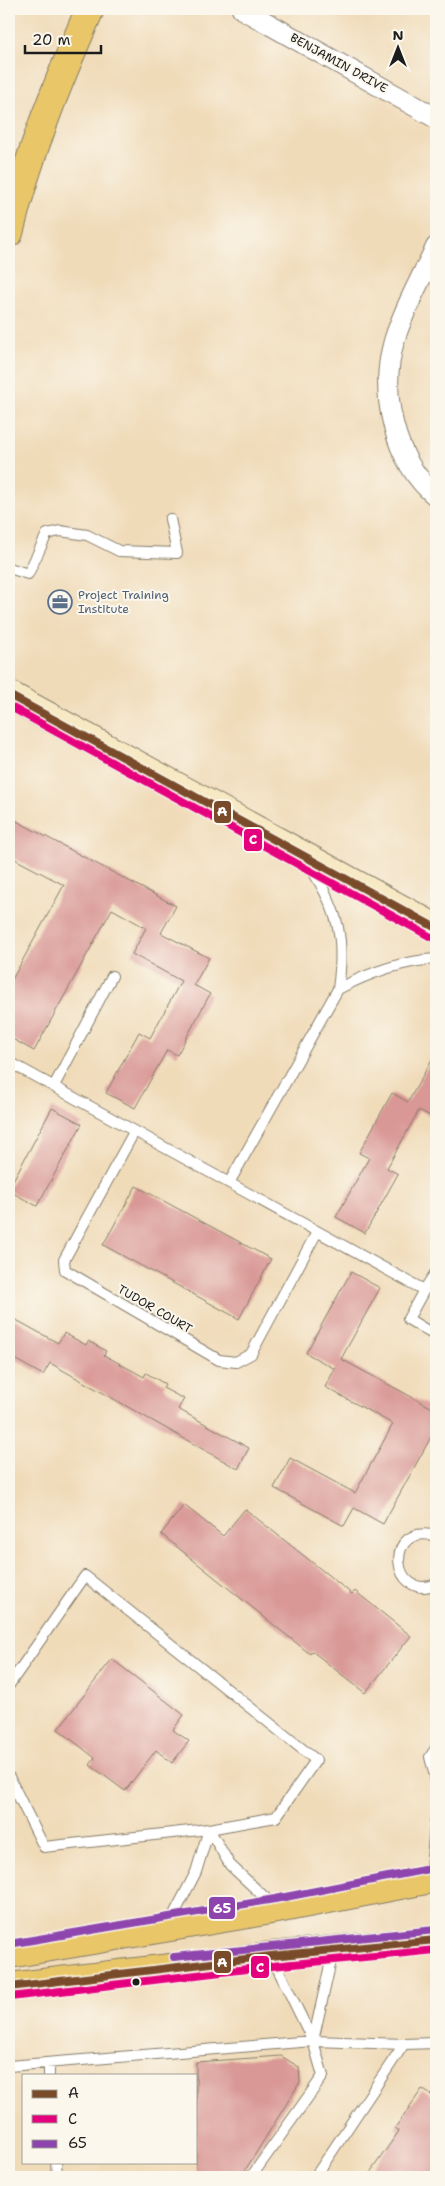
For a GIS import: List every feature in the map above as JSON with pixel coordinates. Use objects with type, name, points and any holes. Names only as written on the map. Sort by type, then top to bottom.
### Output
[{"type":"main road","points":[[9,233],[14,190],[90,9]]},
{"type":"main road","points":[[9,1954],[166,1929],[433,1879]]},
{"type":"main road","points":[[9,1987],[271,1956],[436,1940]]},
{"type":"street","name":"BENJAMIN DRIVE","points":[[242,9],[436,118]]},
{"type":"street","points":[[436,247],[394,342],[388,376],[390,410],[399,442],[414,473],[436,496]]},
{"type":"street","points":[[9,694],[436,928]]},
{"type":"lane","points":[[9,568],[28,574],[47,534],[60,531],[87,535],[119,551],[178,553],[170,519]]},
{"type":"lane","points":[[229,1183],[338,989],[342,961],[340,933],[332,906],[302,854]]},
{"type":"lane","points":[[338,989],[382,969],[405,963],[436,959]]},
{"type":"lane","points":[[54,1086],[112,976]]},
{"type":"lane","points":[[9,1062],[424,1290]]},
{"type":"lane","name":"TUDOR COURT","points":[[134,1132],[64,1260],[64,1270],[219,1360],[236,1362],[251,1354],[317,1232]]},
{"type":"lane","points":[[436,1272],[408,1319],[436,1336]]},
{"type":"lane","points":[[436,1536],[420,1534],[412,1537],[405,1542],[398,1558],[403,1574],[409,1581],[417,1585],[436,1584]]},
{"type":"lane","points":[[9,1685],[85,1576],[316,1760],[276,1816],[209,1829],[44,1847],[9,1777]]},
{"type":"lane","points":[[436,1748],[430,1757],[436,1780]]},
{"type":"lane","points":[[433,1879],[436,1816]]},
{"type":"lane","points":[[209,1829],[230,1865],[277,1909]]},
{"type":"lane","points":[[166,1929],[196,1872],[209,1829]]},
{"type":"lane","points":[[313,2041],[334,1950]]},
{"type":"lane","points":[[252,2177],[323,2076],[313,2041],[271,1956]]},
{"type":"lane","points":[[9,2066],[313,2041],[404,2044],[436,2043]]},
{"type":"lane","points":[[315,2177],[404,2044]]},
{"type":"lane","points":[[48,2063],[49,2074]]},
{"type":"lane","points":[[56,2164],[57,2177]]},
{"type":"building","points":[[9,817],[176,906],[161,933],[209,958],[194,985],[210,994],[177,1055],[167,1050],[135,1108],[106,1093],[139,1032],[150,1038],[181,981],[132,954],[146,928],[112,909],[34,1051],[9,1037],[9,985],[64,885],[9,856]]},
{"type":"building","points":[[436,1052],[436,1119],[419,1110],[387,1168],[398,1174],[365,1233],[336,1217],[369,1158],[359,1153],[392,1093],[408,1102]]},
{"type":"building","points":[[52,1108],[82,1124],[37,1206],[9,1191],[9,1188]]},
{"type":"building","points":[[136,1186],[271,1259],[239,1319],[103,1245]]},
{"type":"building","points":[[351,1272],[380,1288],[341,1359],[436,1410],[436,1428],[383,1524],[354,1508],[344,1526],[274,1488],[290,1458],[355,1493],[393,1424],[325,1387],[335,1369],[306,1353]]},
{"type":"building","points":[[9,1316],[58,1343],[64,1333],[86,1345],[88,1341],[106,1351],[104,1355],[144,1377],[146,1373],[165,1384],[163,1388],[184,1399],[178,1409],[249,1448],[238,1469],[50,1363],[43,1375],[9,1356]]},
{"type":"building","points":[[184,1505],[223,1536],[245,1509],[352,1594],[355,1591],[411,1636],[365,1693],[312,1651],[310,1654],[161,1534]]},
{"type":"building","points":[[112,1659],[184,1715],[173,1730],[189,1741],[172,1763],[156,1750],[125,1791],[90,1765],[95,1758],[58,1729]]},
{"type":"building","points":[[281,2056],[299,2067],[300,2082],[241,2177],[196,2177],[196,2164],[198,2164],[198,2074],[196,2074],[196,2062]]},
{"type":"building","points":[[422,2089],[436,2098],[436,2177],[367,2177],[399,2131],[395,2128]]},
{"type":"transit line","name":"A","points":[[9,695],[436,928]]},
{"type":"transit line","name":"C","points":[[9,706],[431,937]]},
{"type":"transit line","name":"65","points":[[9,1944],[275,1899],[434,1868]]},
{"type":"transit line","name":"65","points":[[174,1957],[435,1930]]},
{"type":"transit line","name":"A","points":[[9,1987],[271,1956],[436,1940]]},
{"type":"transit line","name":"C","points":[[10,1997],[272,1966],[436,1950]]},
{"type":"place","name":"Project Training Institute","points":[[60,602]]}]
